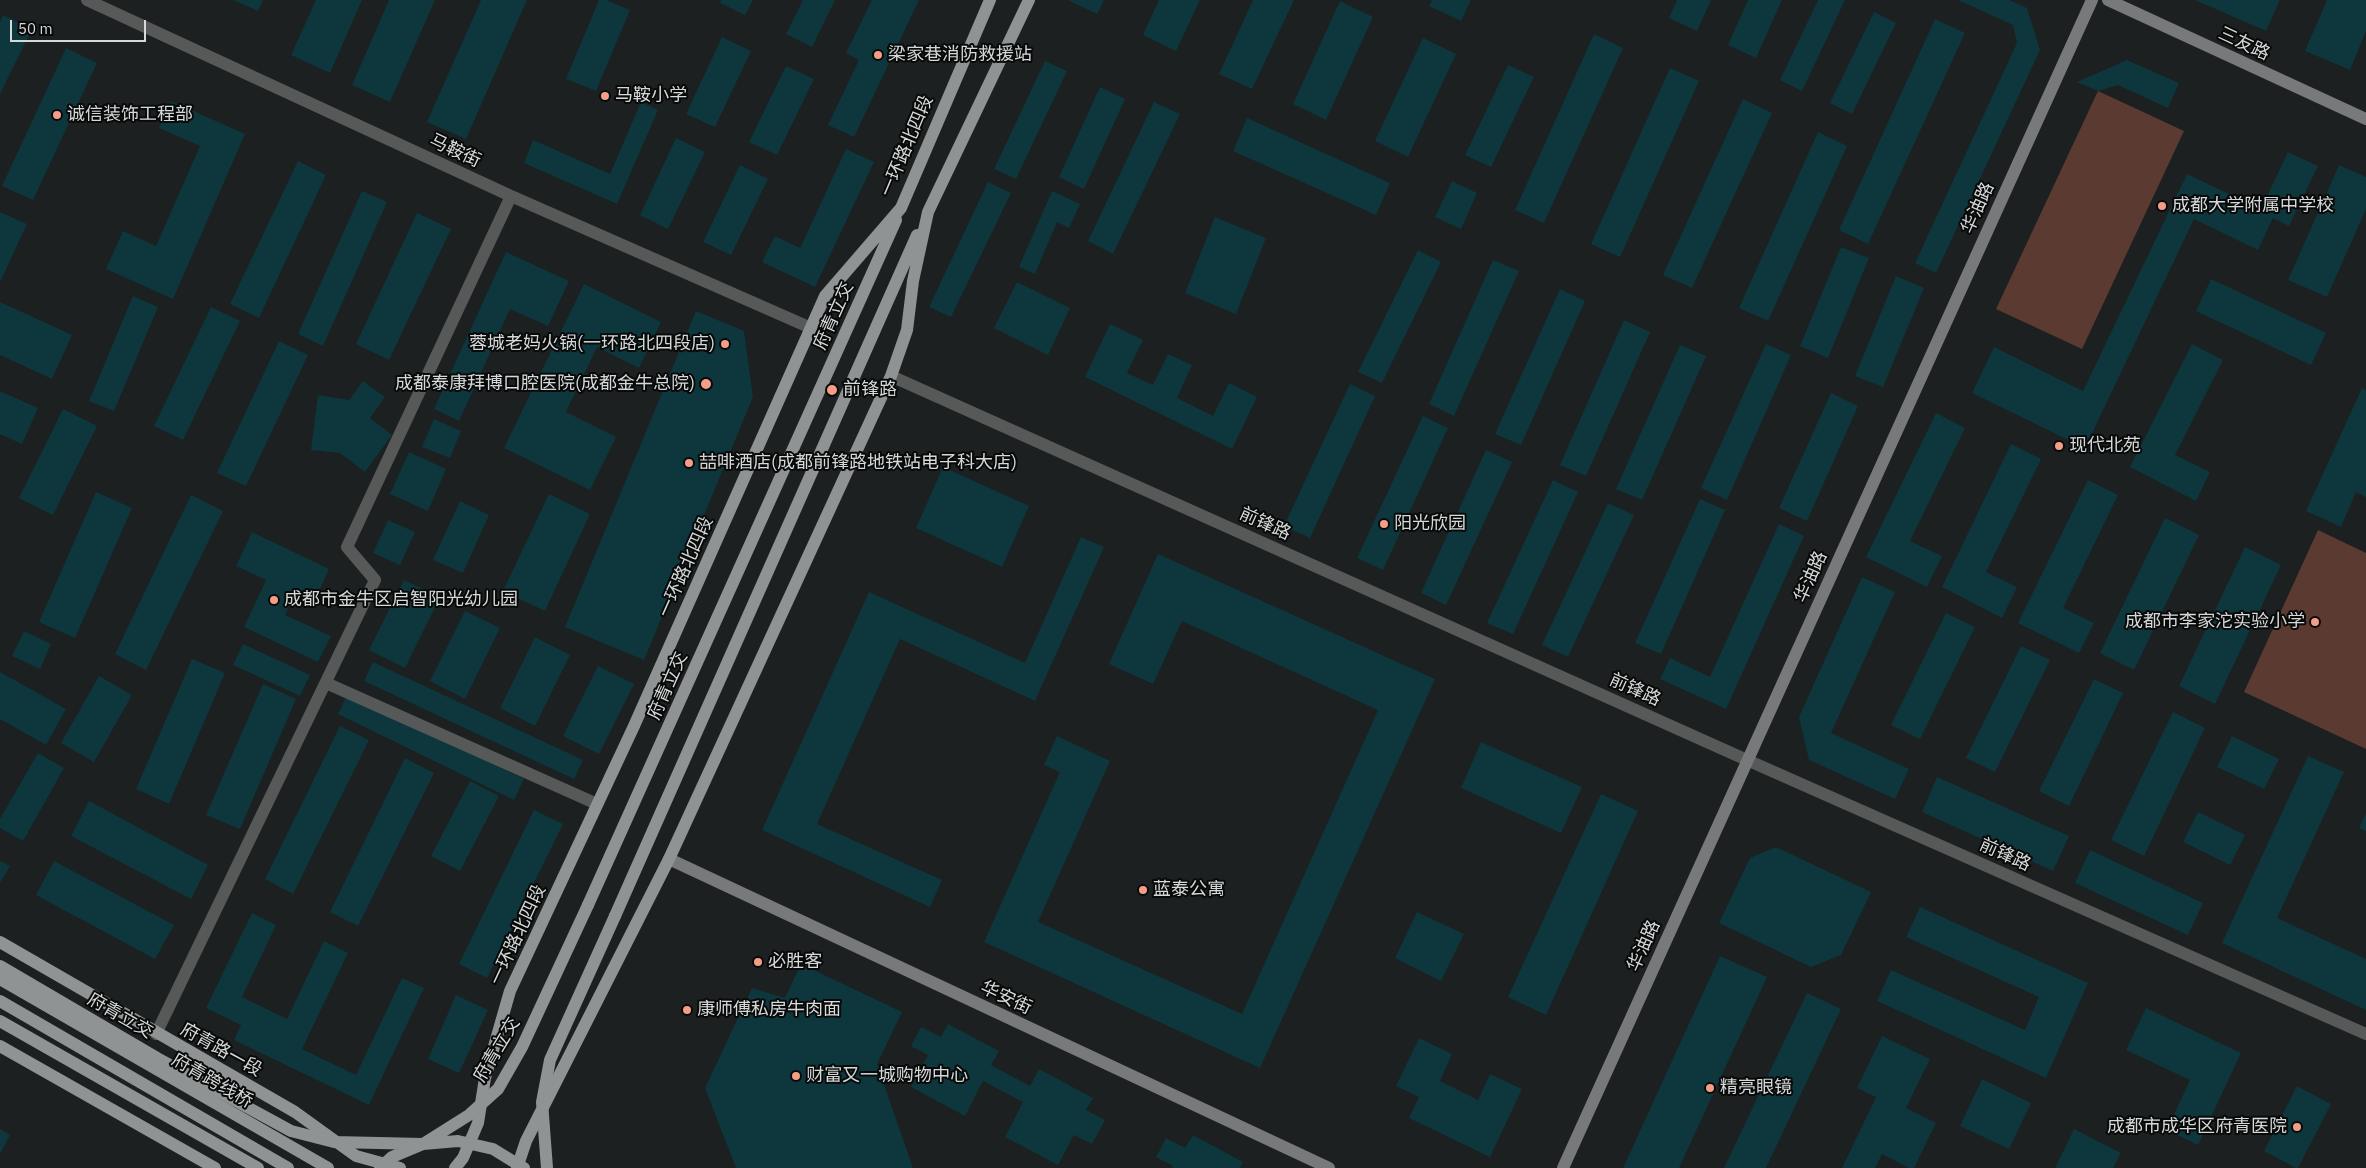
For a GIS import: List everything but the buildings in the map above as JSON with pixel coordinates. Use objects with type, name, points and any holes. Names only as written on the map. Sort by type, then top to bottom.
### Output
[{"type":"main road","name":"一环路北四段","points":[[455,1168],[463,1158],[478,1123],[485,1078],[510,992],[634,726],[825,296],[901,208],[990,0]]},
{"type":"main road","points":[[547,1168],[542,1102],[550,1060],[928,212],[1029,0]]},
{"type":"main road","name":"府青立交","points":[[380,1168],[392,1158],[423,1144],[469,1115],[498,1089],[522,1047],[588,905],[901,208]]},
{"type":"main road","points":[[517,1168],[526,1141],[669,859],[891,376],[907,330],[913,281],[928,212]]},
{"type":"main road","name":"府青路一段","points":[[0,942],[156,1034],[295,1112],[356,1156],[400,1168]]},
{"type":"main road","name":"府青立交","points":[[0,966],[157,1058],[291,1131],[334,1142],[423,1144],[458,1141],[493,1149],[524,1168]]},
{"type":"main road","name":"府青跨线桥","points":[[0,979],[328,1168]]},
{"type":"main road","name":"府青跨线桥","points":[[0,1001],[288,1168]]},
{"type":"main road","points":[[0,1021],[258,1168]]},
{"type":"main road","points":[[0,1046],[215,1168]]},
{"type":"street","name":"马鞍街","points":[[87,0],[511,196],[811,328]]},
{"type":"street","name":"华油路","points":[[1562,1168],[2092,0]]},
{"type":"street","name":"三友路","points":[[2108,0],[2366,119]]},
{"type":"street","points":[[156,1034],[375,580],[347,547],[511,196]]},
{"type":"street","name":"前锋路","points":[[891,376],[1747,760],[2366,1034]]},
{"type":"street","points":[[326,683],[597,804]]},
{"type":"street","name":"华安街","points":[[669,859],[1328,1168]]},
{"type":"shaded area","points":[[2098,91],[2184,131],[2082,349],[1996,309]]},
{"type":"shaded area","name":"成都市李家沱实验小学","points":[[2318,530],[2366,553],[2366,749],[2244,692]]},
{"type":"place","name":"梁家巷消防救援站","points":[[878,55]]},
{"type":"place","name":"马鞍小学","points":[[605,96]]},
{"type":"place","name":"诚信装饰工程部","points":[[57,115]]},
{"type":"place","name":"成都大学附属中学校","points":[[2162,206]]},
{"type":"place","name":"蓉城老妈火锅(一环路北四段店)","points":[[725,344]]},
{"type":"place","name":"成都泰康拜博口腔医院(成都金牛总院)","points":[[706,384]]},
{"type":"place","name":"前锋路","points":[[832,390]]},
{"type":"place","name":"现代北苑","points":[[2059,446]]},
{"type":"place","name":"喆啡酒店(成都前锋路地铁站电子科大店)","points":[[689,463]]},
{"type":"place","name":"阳光欣园","points":[[1384,524]]},
{"type":"place","name":"成都市金牛区启智阳光幼儿园","points":[[274,600]]},
{"type":"place","name":"成都市李家沱实验小学","points":[[2315,622]]},
{"type":"place","name":"蓝泰公寓","points":[[1143,890]]},
{"type":"place","name":"必胜客","points":[[758,962]]},
{"type":"place","name":"康师傅私房牛肉面","points":[[687,1010]]},
{"type":"place","name":"财富又一城购物中心","points":[[796,1076]]},
{"type":"place","name":"精亮眼镜","points":[[1710,1088]]},
{"type":"place","name":"成都市成华区府青医院","points":[[2297,1127]]}]
